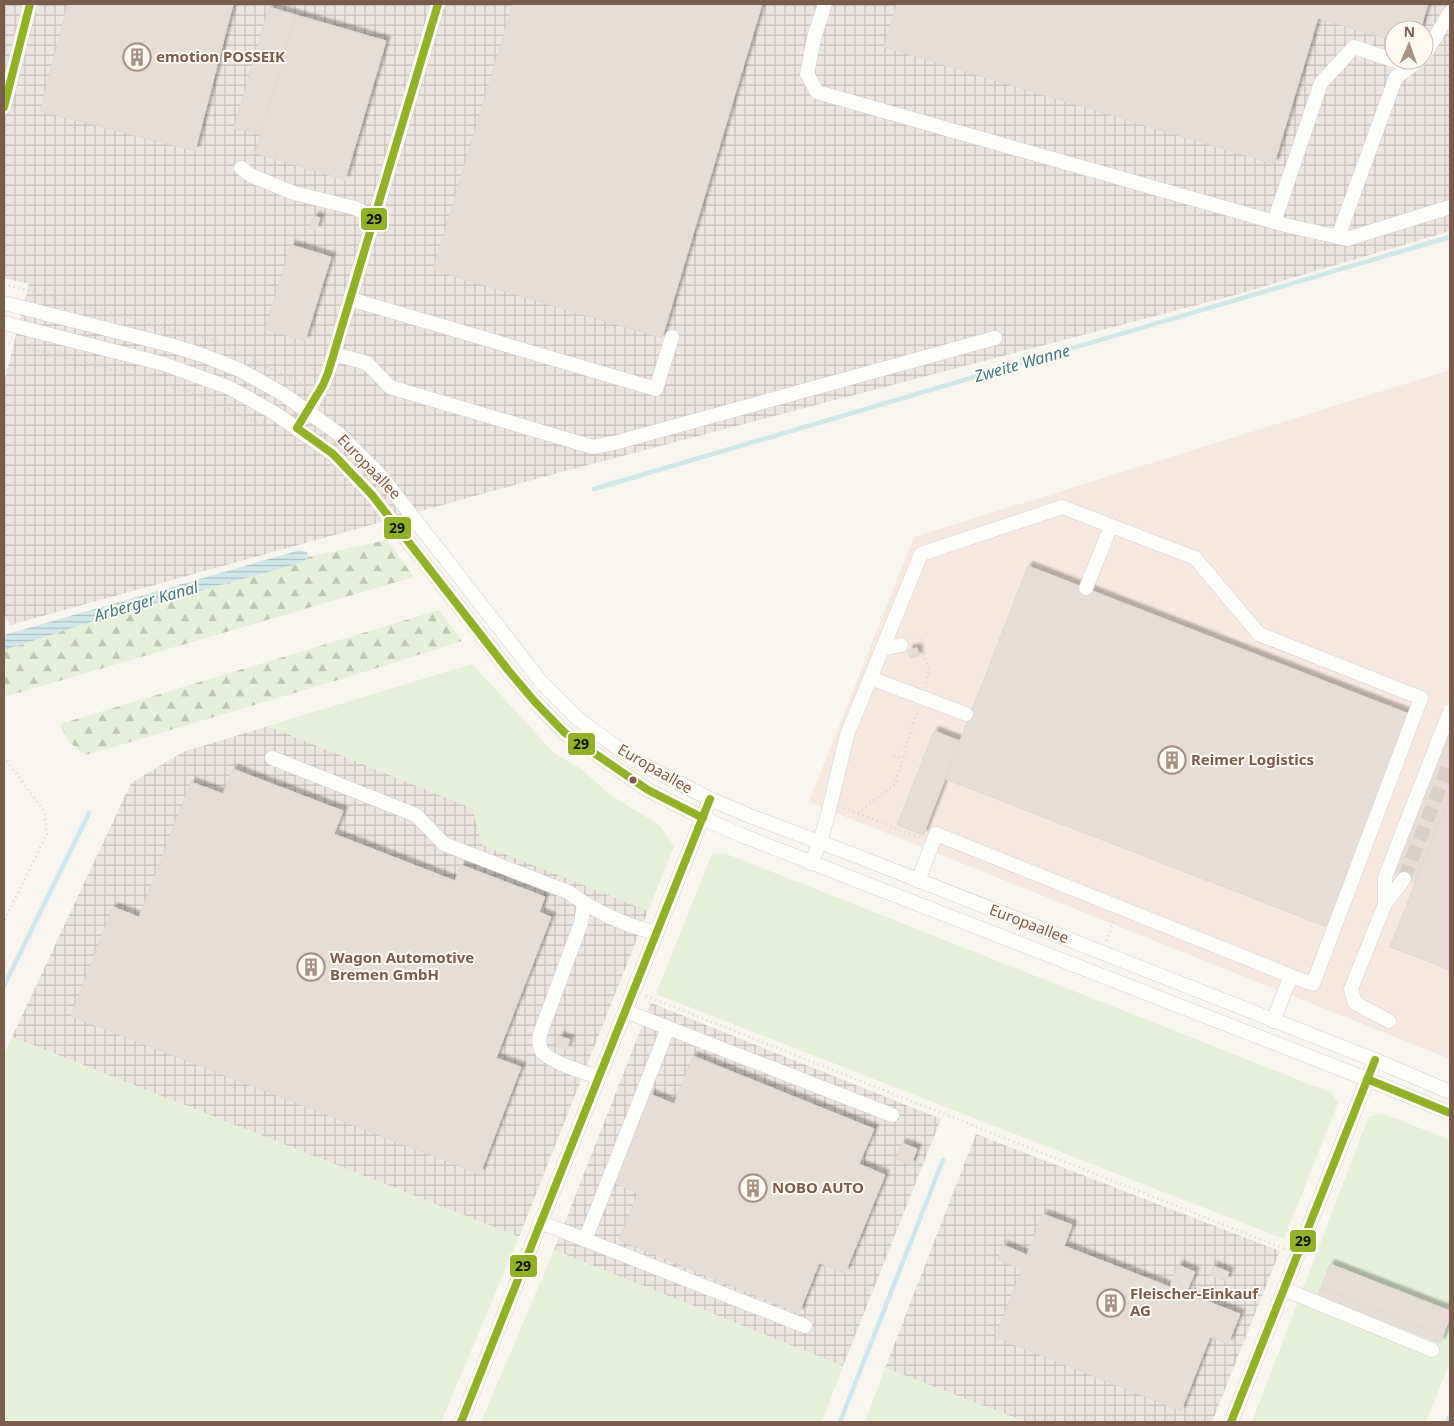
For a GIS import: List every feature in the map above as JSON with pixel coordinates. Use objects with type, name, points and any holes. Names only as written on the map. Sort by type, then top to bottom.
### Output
[{"type":"street","points":[[4,107],[30,4]]},
{"type":"street","points":[[297,428],[323,385],[334,354],[438,4]]},
{"type":"street","points":[[825,4],[814,38],[807,74],[817,92],[1274,222],[1338,238],[1346,239],[1450,207]]},
{"type":"street","points":[[1434,39],[1450,12]]},
{"type":"street","points":[[1274,222],[1321,83],[1354,47],[1384,55]]},
{"type":"street","points":[[1338,238],[1396,77],[1406,70]]},
{"type":"street","points":[[241,168],[252,176],[294,193],[355,208],[374,218]]},
{"type":"street","points":[[350,299],[656,389],[672,337]]},
{"type":"street","name":"Europaallee","points":[[4,302],[170,345],[205,356],[247,374],[283,394],[339,434],[381,476],[542,683],[578,720],[636,761],[710,799],[1375,1060],[1450,1092]]},
{"type":"street","name":"Europaallee","points":[[4,323],[164,364],[198,375],[230,388],[273,412],[333,454],[372,495],[535,702],[565,733],[648,790],[703,818],[811,863],[1450,1113]]},
{"type":"street","points":[[334,354],[366,363],[390,386],[583,445],[601,447],[995,338]]},
{"type":"street","points":[[811,863],[820,842],[831,803],[847,735],[921,554],[1062,507],[1195,558],[1259,634],[1421,698],[1313,984],[936,834],[918,881]]},
{"type":"street","points":[[1086,588],[1111,526]]},
{"type":"street","points":[[882,649],[901,645]]},
{"type":"street","points":[[870,678],[966,714]]},
{"type":"street","points":[[1385,904],[1385,877],[1450,711]]},
{"type":"street","points":[[272,758],[416,815],[444,844],[568,892],[584,904],[636,928],[656,933]]},
{"type":"street","points":[[461,1422],[710,799]]},
{"type":"street","points":[[847,876],[857,856]]},
{"type":"street","points":[[1390,1021],[1355,1003],[1351,988],[1385,904],[1404,879]]},
{"type":"street","points":[[584,904],[581,923],[540,1034],[539,1043],[542,1051],[550,1057],[581,1072],[599,1076]]},
{"type":"street","points":[[1273,1021],[1291,976]]},
{"type":"street","points":[[625,1011],[892,1116]]},
{"type":"street","points":[[585,1240],[668,1028]]},
{"type":"street","points":[[1231,1422],[1375,1060]]},
{"type":"street","points":[[540,1222],[805,1326]]},
{"type":"street","points":[[1284,1289],[1432,1350]]},
{"type":"path","points":[[262,426],[269,431]]},
{"type":"path","points":[[858,813],[895,784],[929,671],[920,639]]},
{"type":"path","points":[[894,756],[903,759]]},
{"type":"path","points":[[4,757],[44,811],[47,834],[4,921]]},
{"type":"path","points":[[831,803],[933,842]]},
{"type":"path","points":[[1100,953],[1114,922]]},
{"type":"path","points":[[633,991],[1298,1254]]},
{"type":"shaded area","points":[[4,4],[1450,4],[1450,231],[1235,295],[558,473],[10,625],[4,614],[4,382],[29,284],[4,278]]},
{"type":"shaded area","points":[[1450,370],[1450,1059],[809,802],[914,537]]},
{"type":"shaded area","points":[[268,726],[472,808],[648,911],[519,1237],[12,1037],[131,783],[183,752]]},
{"type":"shaded area","points":[[651,1003],[941,1119],[843,1366],[554,1250]]},
{"type":"shaded area","points":[[976,1134],[1280,1251],[1212,1422],[1026,1422],[885,1368]]},
{"type":"green space","points":[[387,540],[414,577],[4,697],[4,650],[110,616],[304,562],[308,557]]},
{"type":"green space","points":[[439,610],[462,641],[86,755],[69,742],[60,724]]},
{"type":"green space","points":[[472,664],[554,753],[581,769],[609,794],[659,825],[674,846],[648,911],[482,845],[472,808],[268,726]]},
{"type":"green space","points":[[724,853],[1332,1093],[1338,1103],[1284,1239],[656,994],[712,854]]},
{"type":"green space","points":[[12,1037],[519,1237],[441,1422],[4,1422],[4,1054]]},
{"type":"green space","points":[[1384,1114],[1450,1140],[1450,1362],[1426,1422],[1252,1422],[1369,1116]]},
{"type":"green space","points":[[554,1250],[843,1366],[822,1422],[481,1422]]},
{"type":"green space","points":[[885,1368],[1026,1422],[865,1422]]},
{"type":"water","name":"Arberger Kanal","points":[[300,550],[307,552],[308,557],[304,562],[110,616],[4,650],[4,635]]},
{"type":"building","name":"emotion POSSEIK","points":[[68,4],[233,4],[195,151],[40,111]]},
{"type":"building","points":[[513,4],[762,4],[662,338],[433,270]]},
{"type":"building","points":[[897,4],[1428,4],[1423,20],[1384,20],[1384,38],[1318,18],[1274,164],[884,47]]},
{"type":"building","points":[[269,7],[296,15],[261,135],[234,128]]},
{"type":"building","points":[[296,15],[386,41],[345,180],[255,153]]},
{"type":"building","points":[[314,216],[320,218],[316,230],[310,228]]},
{"type":"building","points":[[291,245],[331,257],[305,341],[265,329]]},
{"type":"building","name":"Reimer Logistics","points":[[1028,566],[1409,714],[1327,927],[945,779]]},
{"type":"building","points":[[917,648],[919,656],[910,658],[908,650]]},
{"type":"building","points":[[1450,727],[1450,795],[1415,883],[1392,874]]},
{"type":"building","points":[[934,731],[960,741],[923,835],[897,825]]},
{"type":"building","name":"Wagon Automotive Bremen GmbH","points":[[233,769],[343,811],[334,834],[455,881],[461,865],[545,897],[539,912],[551,917],[496,1058],[521,1067],[480,1174],[71,1016],[113,907],[139,917],[191,782],[223,794]]},
{"type":"building","points":[[1450,795],[1450,970],[1390,947]]},
{"type":"building","points":[[559,1036],[570,1040],[566,1050],[556,1045]]},
{"type":"building","name":"NOBO AUTO","points":[[693,1056],[874,1129],[859,1164],[885,1175],[845,1273],[819,1263],[799,1313],[619,1240],[638,1193],[614,1183],[650,1094],[674,1104]]},
{"type":"building","points":[[902,1143],[917,1149],[911,1165],[896,1159]]},
{"type":"building","name":"Fleischer-Einkauf AG","points":[[1043,1214],[1072,1225],[1064,1246],[1170,1287],[1178,1265],[1195,1272],[1186,1293],[1240,1314],[1228,1344],[1210,1337],[1181,1411],[995,1337],[1022,1269],[998,1260],[1003,1245],[1027,1255]]},
{"type":"building","points":[[1330,1264],[1450,1311],[1450,1317],[1443,1336],[1321,1288]]},
{"type":"building","points":[[1213,1266],[1229,1272],[1226,1281],[1210,1275]]},
{"type":"building","points":[[1321,1288],[1443,1336],[1440,1343],[1318,1295]]},
{"type":"waterway","name":"Zweite Wanne","points":[[594,489],[1450,237]]},
{"type":"waterway","points":[[4,986],[89,813]]},
{"type":"waterway","points":[[840,1422],[943,1160]]},
{"type":"waterway","points":[[1447,1422],[1450,1415]]},
{"type":"tunnel","points":[[1404,879],[1450,762]]},
{"type":"transit line","name":"29","points":[[4,107],[30,4]]},
{"type":"transit line","name":"29","points":[[297,428],[323,385],[328,373],[438,4]]},
{"type":"transit line","name":"29","points":[[297,428],[333,454],[372,495],[508,670],[565,733],[648,790],[703,818]]},
{"type":"transit line","name":"29","points":[[461,1422],[710,799]]},
{"type":"transit line","name":"29","points":[[1231,1422],[1375,1060]]},
{"type":"transit line","name":"29","points":[[1367,1079],[1450,1113]]},
{"type":"place","name":"emotion POSSEIK","points":[[137,57]]},
{"type":"place","name":"Reimer Logistics","points":[[1172,760]]},
{"type":"place","name":"Wagon Automotive Bremen GmbH","points":[[311,967]]},
{"type":"place","name":"NOBO AUTO","points":[[753,1188]]},
{"type":"place","name":"Fleischer-Einkauf AG","points":[[1111,1303]]}]
